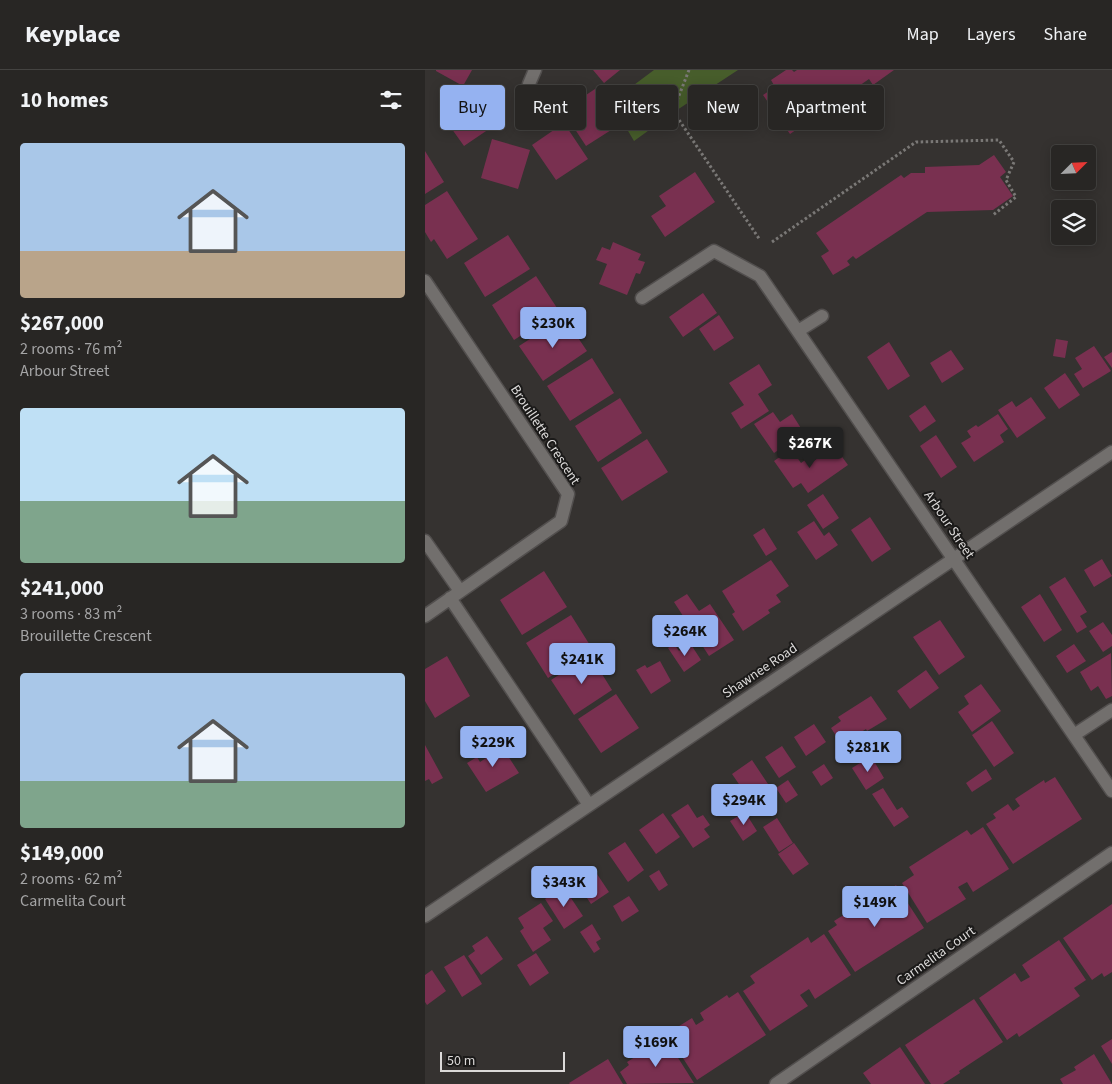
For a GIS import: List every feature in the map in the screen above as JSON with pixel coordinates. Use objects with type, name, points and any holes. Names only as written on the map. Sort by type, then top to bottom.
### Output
[{"type":"street","points":[[529,84],[535,70]]},
{"type":"street","name":"Arbour Street","points":[[642,298],[714,251],[761,276],[1112,791]]},
{"type":"street","name":"Brouillette Crescent","points":[[425,281],[568,494],[561,521],[425,616]]},
{"type":"street","points":[[798,331],[822,316]]},
{"type":"street","name":"Shawnee Road","points":[[425,916],[1112,452]]},
{"type":"street","points":[[425,541],[455,595],[589,805]]},
{"type":"street","points":[[1074,735],[1112,710]]},
{"type":"street","name":"Carmelita Court","points":[[776,1084],[1112,853]]},
{"type":"path","points":[[689,70],[673,111],[760,240]]},
{"type":"path","points":[[772,242],[916,142],[999,140],[1014,162],[1006,180],[1016,196],[993,215]]},
{"type":"green space","points":[[654,70],[738,70],[715,85],[688,85],[688,103],[678,109],[678,85],[634,85]]},
{"type":"green space","points":[[628,130],[649,130],[634,141]]},
{"type":"building","points":[[436,70],[472,70],[464,85]]},
{"type":"building","points":[[593,70],[620,70],[604,83]]},
{"type":"building","points":[[786,70],[794,72],[797,70],[894,70],[873,85],[869,79],[860,85],[774,85],[771,80]]},
{"type":"building","points":[[595,89],[596,90],[596,130],[611,130],[586,146],[576,130],[586,130],[586,95]]},
{"type":"building","points":[[768,92],[768,102],[763,95]]},
{"type":"building","points":[[453,130],[488,130],[464,146]]},
{"type":"building","points":[[554,130],[569,130],[588,159],[556,180],[532,145]]},
{"type":"building","points":[[787,130],[796,130],[790,134]]},
{"type":"building","points":[[492,139],[530,150],[518,189],[481,178]]},
{"type":"building","points":[[425,151],[444,182],[425,194]]},
{"type":"building","points":[[994,155],[1006,172],[1000,177],[1013,196],[993,210],[927,212],[856,259],[853,256],[847,261],[850,265],[833,275],[821,256],[829,251],[816,233],[901,175],[904,178],[911,173],[925,173],[925,167],[979,165]]},
{"type":"building","points":[[695,172],[715,202],[665,237],[651,216],[666,206],[659,196]]},
{"type":"building","points":[[447,191],[478,239],[447,259],[434,239],[431,242],[425,232],[425,205]]},
{"type":"building","points":[[508,235],[530,269],[485,297],[464,263]]},
{"type":"building","points":[[613,242],[641,254],[638,260],[645,262],[640,274],[636,273],[627,295],[599,284],[607,264],[596,260],[602,247],[610,250]]},
{"type":"building","points":[[536,276],[559,311],[514,340],[492,305]]},
{"type":"building","points":[[703,293],[717,313],[683,337],[669,317]]},
{"type":"building","points":[[719,315],[734,338],[714,351],[699,329]]},
{"type":"building","points":[[564,317],[587,351],[543,381],[519,346]]},
{"type":"building","points":[[1056,339],[1068,341],[1065,358],[1053,356]]},
{"type":"building","points":[[889,342],[910,376],[888,390],[867,357]]},
{"type":"building","points":[[1094,346],[1111,371],[1083,388],[1074,374],[1082,369],[1075,358]]},
{"type":"building","points":[[951,350],[964,369],[942,383],[930,363]]},
{"type":"building","points":[[1112,352],[1112,368],[1104,357]]},
{"type":"building","points":[[592,358],[614,393],[570,421],[547,386]]},
{"type":"building","points":[[759,364],[772,385],[758,394],[769,411],[741,429],[731,413],[744,405],[729,383]]},
{"type":"building","points":[[1065,373],[1080,395],[1059,409],[1044,388]]},
{"type":"building","points":[[1031,397],[1046,418],[1017,438],[998,410],[1012,401],[1016,407]]},
{"type":"building","points":[[620,398],[642,433],[598,462],[575,426]]},
{"type":"building","points":[[925,405],[936,421],[920,432],[909,416]]},
{"type":"building","points":[[773,412],[780,422],[792,414],[804,433],[774,453],[754,424]]},
{"type":"building","points":[[998,414],[1008,429],[1000,435],[1004,442],[974,462],[961,443],[971,437],[967,431],[976,425],[978,427]]},
{"type":"building","points":[[936,435],[957,467],[941,478],[920,446]]},
{"type":"building","points":[[647,439],[668,472],[622,501],[601,468]]},
{"type":"building","points":[[791,449],[801,463],[808,458],[811,463],[825,453],[828,457],[837,450],[848,465],[808,493],[801,483],[793,488],[774,461]]},
{"type":"building","points":[[823,494],[839,518],[823,529],[807,505]]},
{"type":"building","points":[[870,517],[891,549],[872,562],[851,530]]},
{"type":"building","points":[[814,521],[824,536],[829,532],[838,545],[816,560],[797,532]]},
{"type":"building","points":[[764,528],[777,549],[766,556],[753,535]]},
{"type":"building","points":[[1102,559],[1112,576],[1094,587],[1084,570]]},
{"type":"building","points":[[771,560],[789,586],[776,595],[781,602],[768,610],[770,613],[743,631],[732,614],[735,612],[722,591]]},
{"type":"building","points":[[544,571],[567,607],[522,635],[500,600]]},
{"type":"building","points":[[1065,577],[1087,612],[1080,616],[1087,627],[1077,633],[1049,587]]},
{"type":"building","points":[[687,594],[699,611],[710,604],[734,640],[709,656],[674,602]]},
{"type":"building","points":[[1040,594],[1062,630],[1044,642],[1021,607]]},
{"type":"building","points":[[571,615],[593,650],[548,678],[526,643]]},
{"type":"building","points":[[940,620],[965,657],[939,675],[913,637]]},
{"type":"building","points":[[670,622],[676,631],[664,639],[658,631]]},
{"type":"building","points":[[1103,622],[1112,635],[1112,646],[1103,652],[1089,631]]},
{"type":"building","points":[[690,643],[701,660],[684,672],[668,648],[674,644],[679,651]]},
{"type":"building","points":[[1074,644],[1086,661],[1067,673],[1056,656]]},
{"type":"building","points":[[1111,653],[1112,696],[1106,699],[1098,686],[1091,691],[1080,672]]},
{"type":"building","points":[[590,655],[612,690],[574,715],[551,680]]},
{"type":"building","points":[[447,656],[470,696],[435,718],[425,701],[425,669]]},
{"type":"building","points":[[660,661],[671,681],[651,694],[636,670],[645,665],[647,668]]},
{"type":"building","points":[[926,670],[939,688],[910,709],[897,691]]},
{"type":"building","points":[[981,684],[1001,711],[972,732],[958,712],[969,704],[964,696]]},
{"type":"building","points":[[616,694],[639,728],[601,753],[578,719]]},
{"type":"building","points":[[871,696],[887,719],[855,736],[859,743],[846,751],[831,728],[841,721],[838,717]]},
{"type":"building","points":[[992,721],[1014,753],[994,767],[972,735]]},
{"type":"building","points":[[814,724],[826,742],[806,756],[794,737]]},
{"type":"building","points":[[499,742],[519,773],[486,792],[467,763],[477,757],[480,762],[489,756],[486,750]]},
{"type":"building","points":[[425,745],[443,778],[432,784],[429,779],[425,781]]},
{"type":"building","points":[[782,746],[796,767],[779,778],[765,757]]},
{"type":"building","points":[[871,756],[884,778],[866,790],[852,768]]},
{"type":"building","points":[[752,760],[776,796],[756,809],[732,774]]},
{"type":"building","points":[[824,764],[833,778],[821,786],[812,772]]},
{"type":"building","points":[[986,769],[992,779],[972,792],[966,783]]},
{"type":"building","points":[[1055,777],[1082,819],[1013,864],[986,824],[996,818],[993,814],[1008,804],[1013,811],[1020,806],[1015,799],[1044,780],[1045,783]]},
{"type":"building","points":[[788,780],[798,795],[786,803],[776,788]]},
{"type":"building","points":[[883,788],[897,810],[902,807],[909,817],[894,827],[872,794]]},
{"type":"building","points":[[688,804],[697,818],[703,815],[710,825],[704,829],[710,837],[693,848],[671,815]]},
{"type":"building","points":[[745,812],[757,831],[743,841],[730,821]]},
{"type":"building","points":[[663,813],[680,837],[656,854],[639,830]]},
{"type":"building","points":[[777,818],[793,843],[779,852],[763,827]]},
{"type":"building","points":[[983,827],[1009,869],[973,892],[967,882],[958,887],[966,899],[927,923],[902,883],[914,875],[909,867],[967,830],[971,835]]},
{"type":"building","points":[[625,842],[644,870],[628,882],[608,853]]},
{"type":"building","points":[[794,843],[809,864],[793,875],[778,854]]},
{"type":"building","points":[[593,868],[609,892],[591,904],[575,880]]},
{"type":"building","points":[[659,870],[668,885],[659,891],[649,876]]},
{"type":"building","points":[[896,885],[924,928],[855,972],[828,931],[837,925],[834,921],[850,911],[855,918],[862,913],[858,906],[885,888],[887,891]]},
{"type":"building","points":[[563,886],[583,916],[564,929],[545,899]]},
{"type":"building","points":[[629,896],[639,911],[622,922],[613,906]]},
{"type":"building","points":[[541,903],[553,921],[543,928],[551,940],[533,952],[520,931],[524,928],[518,918]]},
{"type":"building","points":[[1112,904],[1112,972],[1104,977],[1102,973],[1092,980],[1063,938]]},
{"type":"building","points":[[592,924],[601,939],[596,942],[600,949],[594,953],[580,932]]},
{"type":"building","points":[[824,934],[851,975],[815,999],[809,989],[800,995],[808,1006],[770,1031],[743,991],[755,983],[750,976],[808,937],[811,943]]},
{"type":"building","points":[[487,936],[503,959],[481,975],[468,956],[475,951],[472,946]]},
{"type":"building","points":[[1059,940],[1086,980],[1074,988],[1080,996],[1019,1037],[1017,1033],[1007,1040],[979,998],[1015,973],[1021,982],[1030,977],[1022,965]]},
{"type":"building","points":[[536,953],[549,973],[530,986],[517,965]]},
{"type":"building","points":[[464,955],[482,984],[462,997],[444,967]]},
{"type":"building","points":[[432,970],[446,991],[427,1005],[425,1002],[425,975]]},
{"type":"building","points":[[738,992],[766,1035],[697,1080],[670,1038],[679,1032],[676,1028],[692,1018],[696,1025],[704,1020],[700,1013],[727,995],[729,998]]},
{"type":"building","points":[[974,999],[1003,1042],[943,1084],[931,1084],[905,1045]]},
{"type":"building","points":[[1112,1039],[1112,1064],[1101,1046]]},
{"type":"building","points":[[668,1042],[694,1083],[627,1084],[620,1072],[629,1065],[627,1062],[654,1045],[657,1050]]},
{"type":"building","points":[[900,1047],[925,1084],[871,1084],[863,1073]]},
{"type":"building","points":[[1094,1054],[1112,1084],[1063,1084],[1060,1079],[1076,1070],[1074,1067]]},
{"type":"building","points":[[608,1059],[623,1084],[569,1083]]}]
